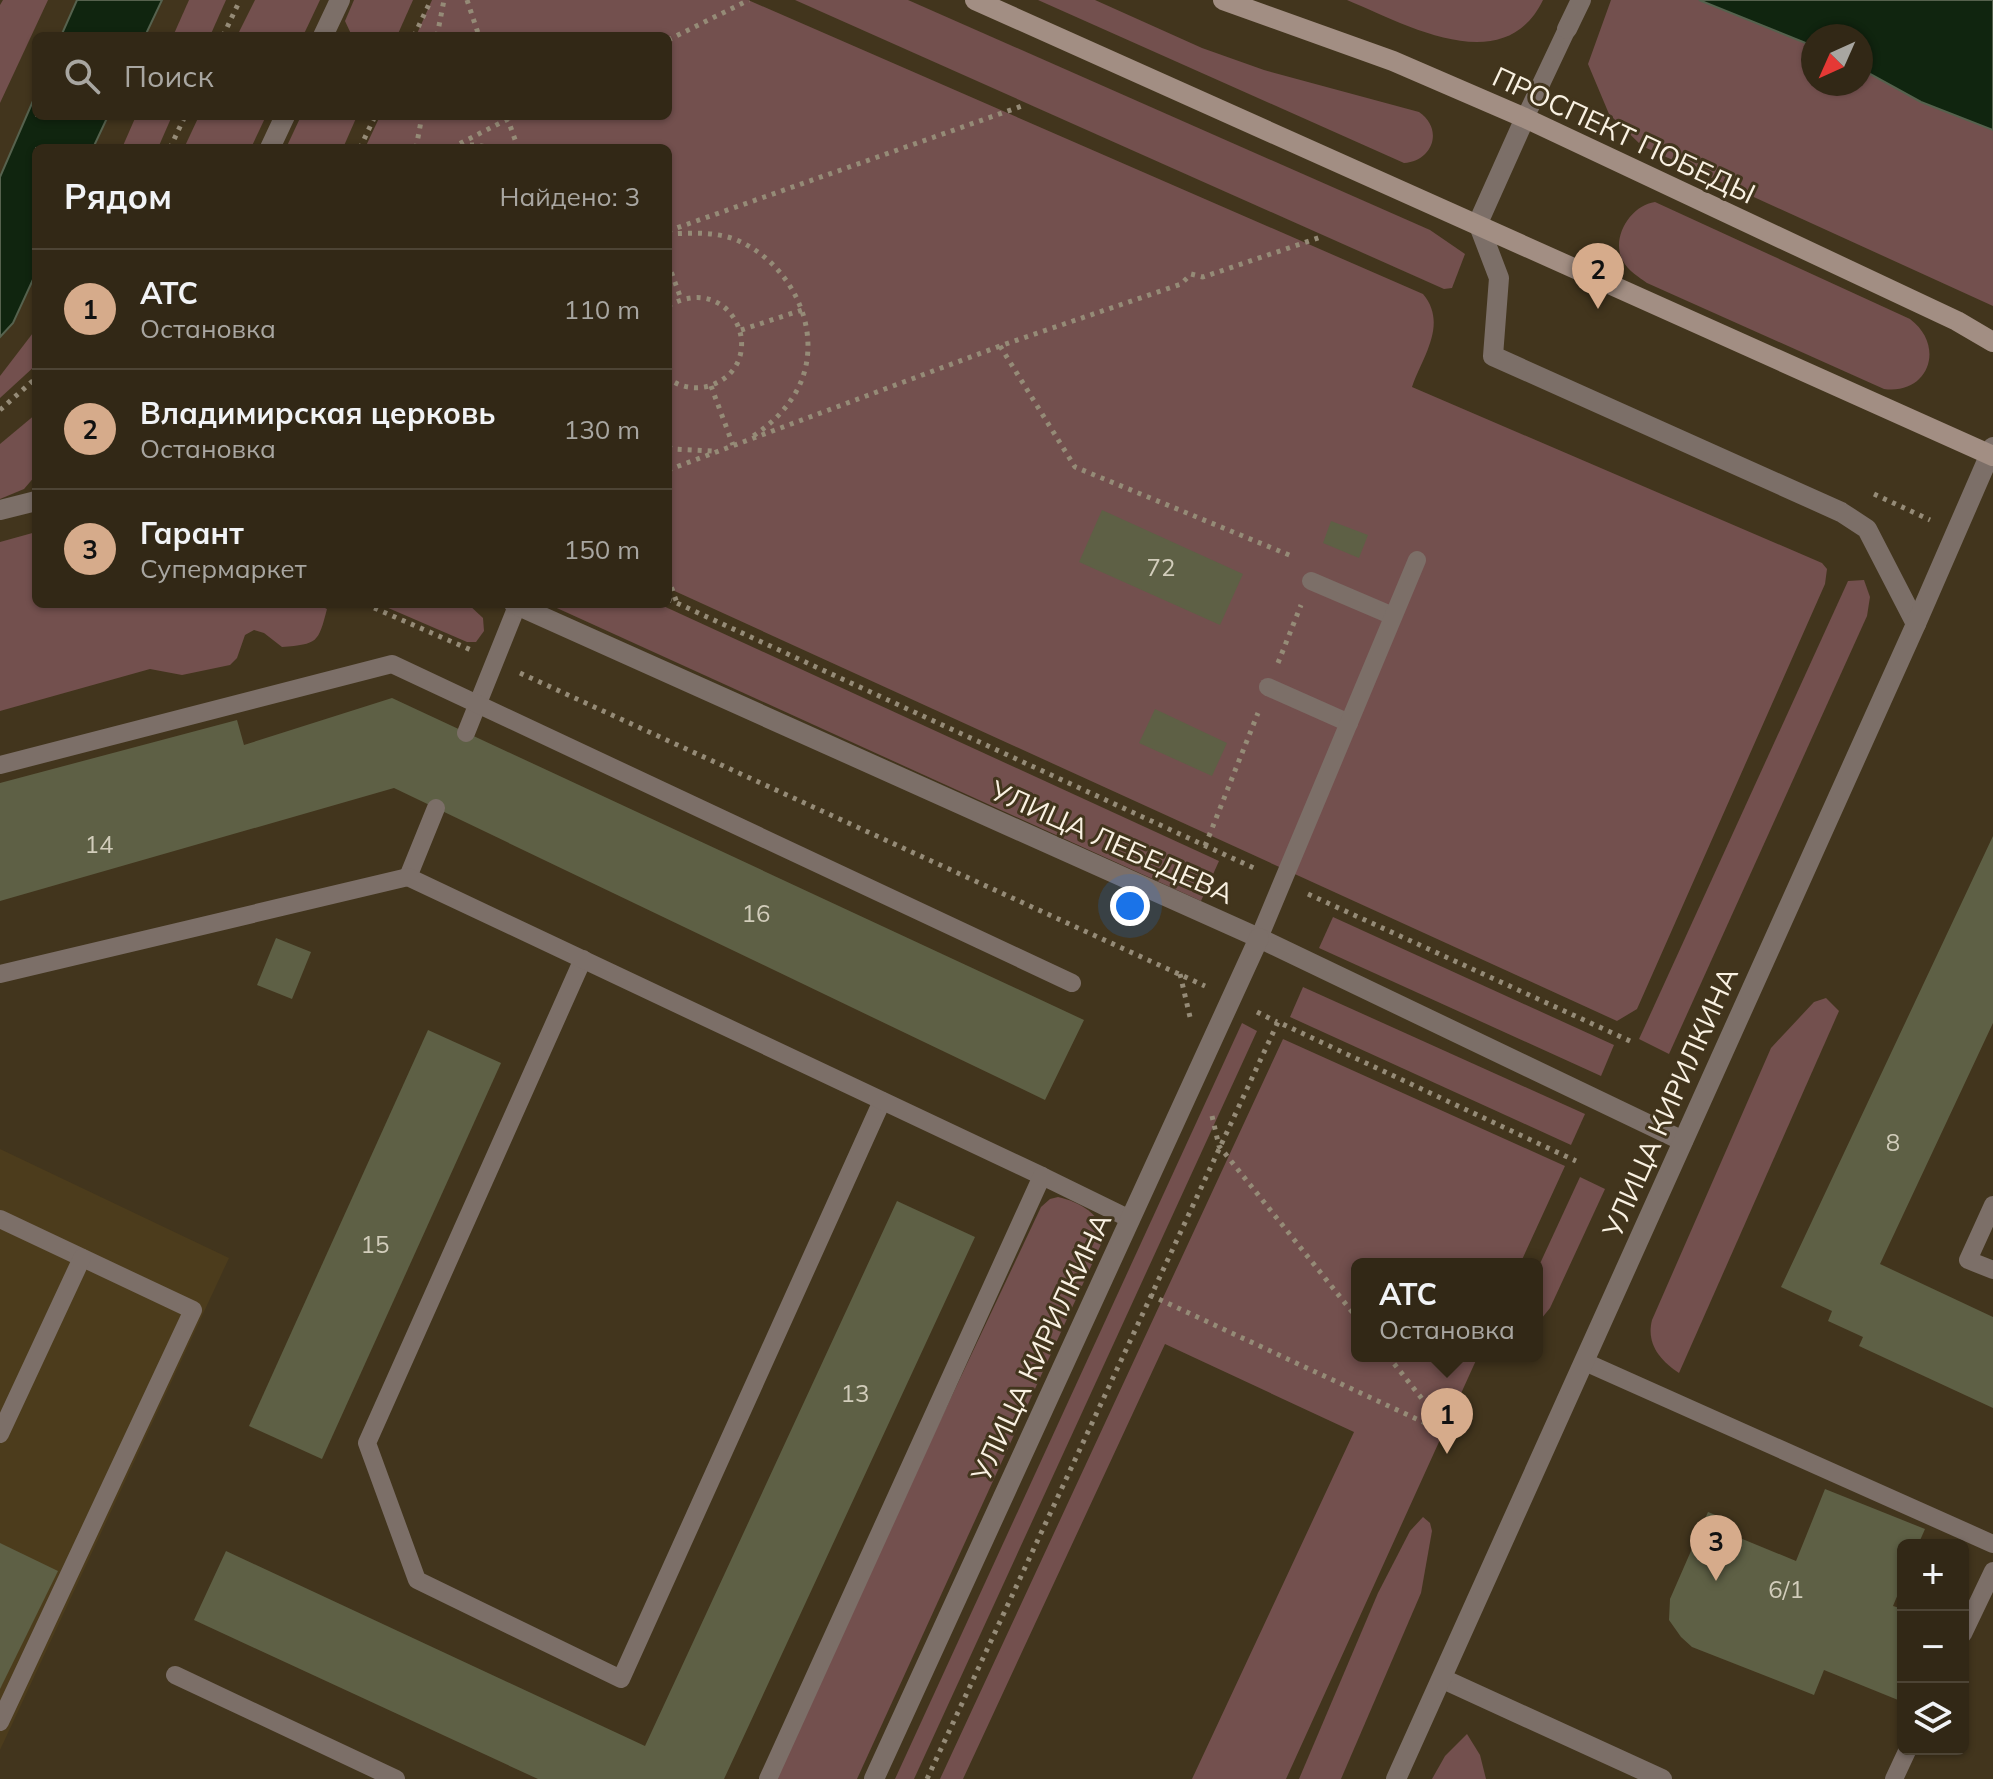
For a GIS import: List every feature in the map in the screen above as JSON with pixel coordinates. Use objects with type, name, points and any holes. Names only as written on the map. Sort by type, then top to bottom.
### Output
[{"type":"main road","points":[[975,0],[1992,452]]},
{"type":"main road","name":"ПРОСПЕКТ ПОБЕДЫ","points":[[1223,0],[1393,61],[1525,118],[1957,321],[1993,342]]},
{"type":"street","points":[[325,32],[340,0]]},
{"type":"street","points":[[1567,29],[1581,0]]},
{"type":"street","points":[[1525,118],[1478,223],[1499,278],[1493,356],[1841,512],[1867,529],[1916,624]]},
{"type":"street","points":[[272,144],[283,120]]},
{"type":"street","name":"УЛИЦА КИРИЛКИНА","points":[[1396,1779],[1992,452]]},
{"type":"street","points":[[0,510],[32,502]]},
{"type":"street","name":"УЛИЦА ЛЕБЕДЕВА","points":[[523,608],[1259,938],[1683,1141]]},
{"type":"street","name":"УЛИЦА КИРИЛКИНА","points":[[874,1779],[1259,938]]},
{"type":"street","points":[[1443,1679],[1662,1779]]},
{"type":"lane","points":[[1525,118],[1567,29]]},
{"type":"lane","points":[[1259,938],[1417,560]]},
{"type":"lane","points":[[1311,581],[1393,616]]},
{"type":"lane","points":[[466,733],[515,608]]},
{"type":"lane","points":[[0,765],[392,664],[1072,983]]},
{"type":"lane","points":[[1268,687],[1349,723]]},
{"type":"lane","points":[[408,877],[436,808]]},
{"type":"lane","points":[[0,974],[408,877],[1130,1219]]},
{"type":"lane","points":[[583,959],[367,1443],[417,1580],[621,1679],[882,1101]]},
{"type":"lane","points":[[768,1779],[1042,1176]]},
{"type":"lane","points":[[1993,1205],[1968,1260],[1993,1270]]},
{"type":"lane","points":[[0,1219],[193,1310],[0,1722]]},
{"type":"lane","points":[[0,1434],[82,1258]]},
{"type":"lane","points":[[1585,1362],[1993,1544]]},
{"type":"lane","points":[[1969,1621],[1993,1571]]},
{"type":"lane","points":[[175,1675],[396,1779]]},
{"type":"lane","points":[[1894,1779],[1905,1755]]},
{"type":"path","points":[[225,32],[240,0]]},
{"type":"path","points":[[416,32],[431,0]]},
{"type":"path","points":[[438,32],[444,0]]},
{"type":"path","points":[[467,0],[478,32]]},
{"type":"path","points":[[672,38],[749,0]]},
{"type":"path","points":[[672,231],[1022,106]]},
{"type":"path","points":[[172,144],[183,120]]},
{"type":"path","points":[[362,144],[373,120]]},
{"type":"path","points":[[417,144],[421,120]]},
{"type":"path","points":[[459,144],[504,120]]},
{"type":"path","points":[[511,120],[517,144]]},
{"type":"path","points":[[672,232],[704,233],[739,241],[769,260],[793,287],[806,320],[807,356],[797,390],[777,419],[748,440],[712,451],[672,447]]},
{"type":"path","points":[[672,468],[1000,346],[1181,284],[1191,274],[1203,277],[1324,236]]},
{"type":"path","points":[[672,274],[681,299]]},
{"type":"path","points":[[672,304],[695,296],[709,298],[722,305],[734,316],[741,330],[742,345],[739,361],[730,374],[711,385],[688,388],[672,380]]},
{"type":"path","points":[[741,330],[802,310]]},
{"type":"path","points":[[1000,346],[1075,467],[1317,567],[1205,846]]},
{"type":"path","points":[[0,410],[32,382]]},
{"type":"path","points":[[711,385],[733,445]]},
{"type":"path","points":[[672,589],[677,603]]},
{"type":"path","points":[[672,601],[1630,1041]]},
{"type":"path","points":[[374,608],[1180,974],[1219,1146],[1351,1311]]},
{"type":"path","points":[[927,1779],[1278,1022],[1576,1161]]},
{"type":"path","points":[[1150,1295],[1451,1435],[1393,1362]]},
{"type":"shaded area","points":[[3,0],[48,0],[0,103],[0,5]]},
{"type":"shaded area","points":[[77,0],[162,0],[147,32],[63,32]]},
{"type":"shaded area","points":[[189,0],[226,0],[212,32],[175,32]]},
{"type":"shaded area","points":[[255,0],[320,0],[305,32],[239,32]]},
{"type":"shaded area","points":[[354,0],[413,0],[399,32],[350,32],[345,21]]},
{"type":"shaded area","points":[[432,0],[748,0],[1423,294],[1430,305],[1433,328],[1412,387],[1822,563],[1827,569],[1825,584],[1637,1009],[1617,1021],[672,590],[672,144],[367,144],[378,120],[672,120],[672,32],[418,32]]},
{"type":"shaded area","points":[[795,0],[908,0],[1430,230],[1465,254],[1452,288],[1444,289]]},
{"type":"shaded area","points":[[1038,0],[1095,0],[1202,48],[1264,70],[1419,112],[1431,127],[1432,143],[1422,157],[1404,163]]},
{"type":"shaded area","points":[[1347,0],[1543,0],[1526,24],[1504,38],[1479,42],[1424,32]]},
{"type":"shaded area","points":[[1611,0],[1699,0],[1801,41],[1801,96],[1873,96],[1873,76],[1921,102],[1993,130],[1993,306],[1642,146],[1609,114],[1588,64]]},
{"type":"shaded area","points":[[1699,0],[1993,0],[1993,130],[1921,102],[1873,76],[1873,24],[1801,24],[1801,41]]},
{"type":"shaded area","points":[[32,103],[32,120],[106,120],[95,144],[32,144],[32,282],[13,323],[0,337],[0,177]]},
{"type":"shaded area","points":[[134,120],[170,120],[160,144],[124,144]]},
{"type":"shaded area","points":[[197,120],[264,120],[253,144],[186,144]]},
{"type":"shaded area","points":[[299,120],[355,120],[345,144],[288,144]]},
{"type":"shaded area","points":[[1655,202],[1910,319],[1927,342],[1929,355],[1921,377],[1900,389],[1884,389],[1647,283],[1625,265],[1619,242],[1631,216],[1646,204]]},
{"type":"shaded area","points":[[32,334],[32,369],[0,398],[0,376]]},
{"type":"shaded area","points":[[32,417],[32,480],[24,489],[0,499],[0,444]]},
{"type":"shaded area","points":[[32,533],[32,608],[327,609],[318,635],[310,643],[282,647],[264,633],[254,630],[245,635],[237,658],[230,665],[182,675],[150,669],[0,711],[0,542]]},
{"type":"shaded area","points":[[1864,580],[1870,597],[1867,616],[1669,1054],[1639,1039],[1848,581]]},
{"type":"shaded area","points":[[388,608],[472,608],[483,618],[484,631],[476,642],[467,642]]},
{"type":"shaded area","points":[[557,608],[668,608],[1219,861],[1201,901]]},
{"type":"shaded area","points":[[1333,917],[1614,1045],[1601,1076],[1319,948]]},
{"type":"shaded area","points":[[1303,987],[1585,1114],[1571,1145],[1290,1017]]},
{"type":"shaded area","points":[[1826,998],[1839,1011],[1679,1373],[1656,1351],[1651,1337],[1652,1320],[1771,1048],[1814,1002]]},
{"type":"shaded area","points":[[1242,1023],[1257,1031],[914,1779],[895,1779]]},
{"type":"shaded area","points":[[1283,1039],[1565,1166],[1523,1258],[1351,1258],[1351,1362],[1475,1362],[1286,1779],[1192,1779],[1354,1432],[1165,1344],[963,1779],[940,1779]]},
{"type":"shaded area","points":[[0,1149],[229,1258],[0,1750]]},
{"type":"shaded area","points":[[1580,1177],[1605,1189],[1550,1308],[1543,1317],[1543,1258]]},
{"type":"shaded area","points":[[1058,1197],[1089,1211],[1099,1223],[1103,1240],[857,1779],[771,1779],[1041,1207]]},
{"type":"shaded area","points":[[1423,1517],[1430,1523],[1432,1531],[1421,1593],[1341,1779],[1299,1779],[1378,1593],[1410,1531]]},
{"type":"shaded area","points":[[1467,1734],[1480,1755],[1486,1779],[1432,1779],[1445,1756]]},
{"type":"building","points":[[1102,510],[1243,574],[1220,625],[1079,562]]},
{"type":"building","points":[[1331,521],[1368,535],[1359,558],[1323,543]]},
{"type":"building","points":[[392,698],[1084,1020],[1045,1100],[394,788],[0,901],[0,783],[237,720],[244,745]]},
{"type":"building","points":[[1155,709],[1227,743],[1212,776],[1139,743]]},
{"type":"building","points":[[1993,836],[1993,1023],[1880,1264],[1993,1317],[1993,1408],[1859,1346],[1863,1337],[1828,1321],[1832,1311],[1781,1287]]},
{"type":"building","points":[[276,938],[311,952],[292,999],[257,985]]},
{"type":"building","points":[[428,1030],[501,1063],[322,1459],[249,1426]]},
{"type":"building","points":[[897,1201],[975,1237],[724,1779],[538,1779],[194,1620],[226,1551],[645,1746]]},
{"type":"building","points":[[1825,1489],[1925,1529],[1921,1539],[1897,1539],[1897,1596],[1893,1606],[1897,1607],[1897,1700],[1824,1670],[1814,1695],[1692,1647],[1669,1620],[1670,1599],[1708,1512],[1728,1520],[1723,1531],[1796,1561]]},
{"type":"building","points":[[0,1543],[58,1571],[0,1689]]},
{"type":"place","name":"Владимирская церковь","points":[[1598,309]]},
{"type":"place","name":"АТС","points":[[1447,1454]]},
{"type":"place","name":"Гарант","points":[[1716,1581]]}]
